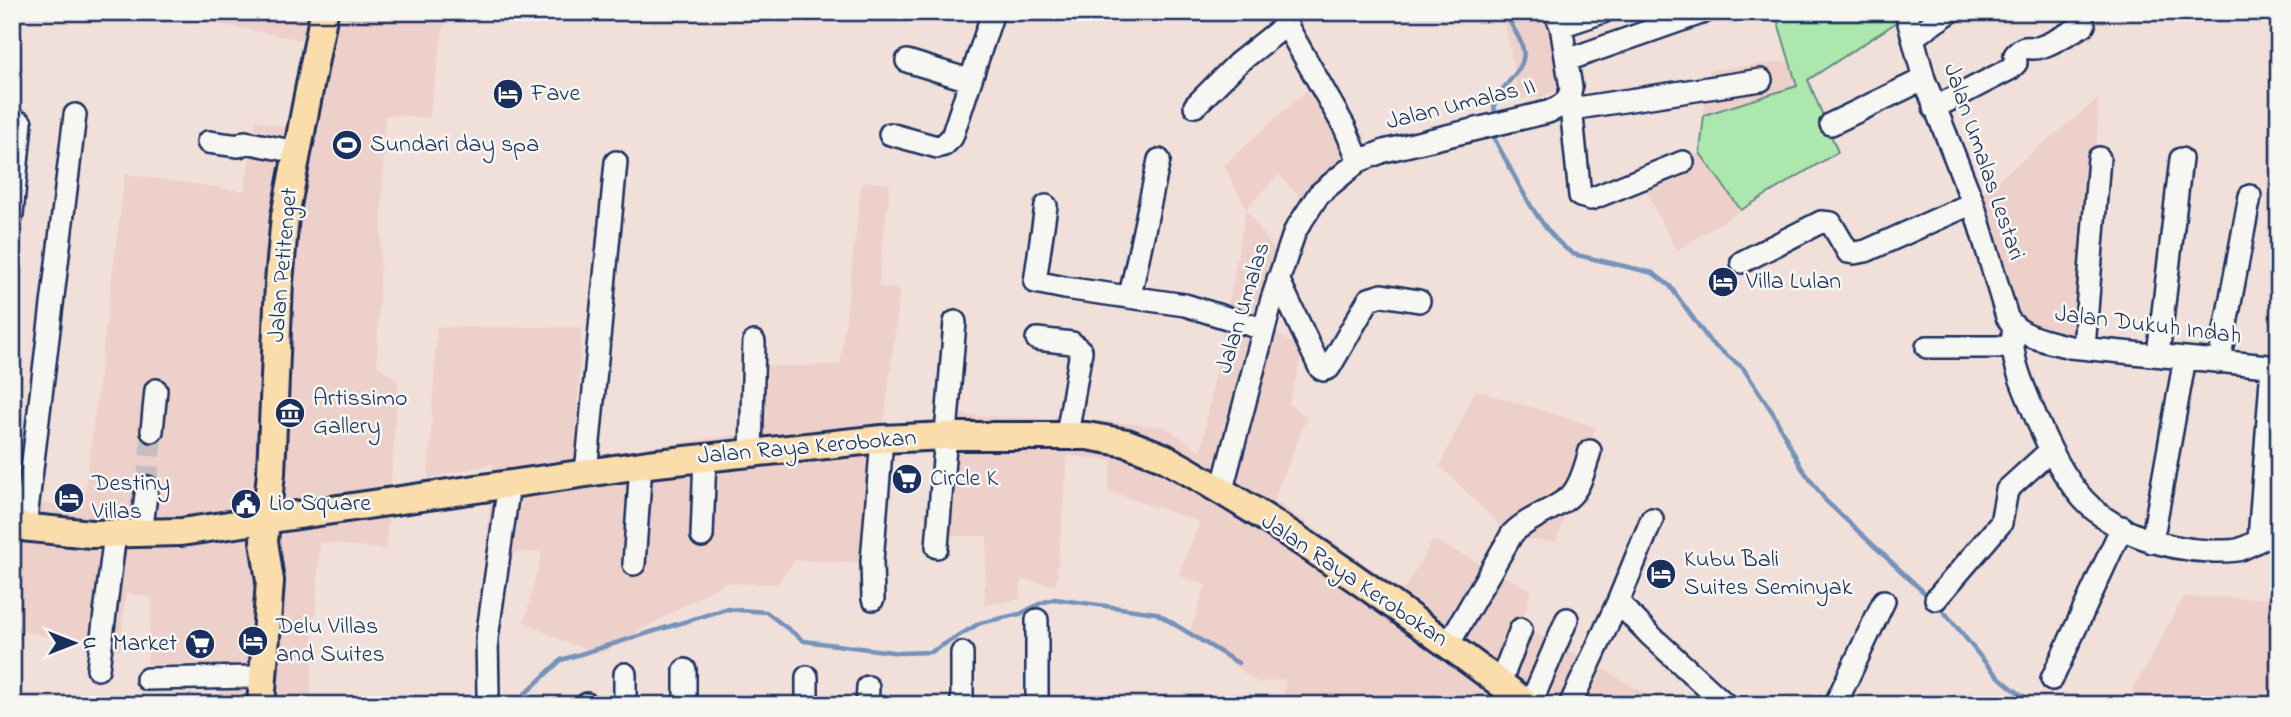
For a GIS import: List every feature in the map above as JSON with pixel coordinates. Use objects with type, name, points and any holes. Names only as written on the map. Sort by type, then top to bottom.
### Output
[{"type":"main road","name":"Jalan Petitenget","points":[[266,562],[279,282],[285,216],[324,12]]},
{"type":"main road","name":"Jalan Raya Kerobokan","points":[[18,527],[56,532],[115,534],[181,532],[705,457],[882,439],[1067,435],[1104,438],[1143,448],[1177,465],[1298,540],[1530,705]]},
{"type":"main road","points":[[271,472],[277,503],[303,515]]},
{"type":"main road","points":[[250,705],[259,580],[266,562]]},
{"type":"main road","points":[[261,705],[270,581],[266,562]]},
{"type":"street","points":[[890,134],[937,147],[944,145],[951,136],[993,12]]},
{"type":"street","points":[[1558,19],[1603,12]]},
{"type":"street","points":[[1567,60],[1704,12]]},
{"type":"street","name":"Jalan Umalas Lestari","points":[[1906,12],[1934,108],[1973,203],[2013,337],[2025,390],[2051,450],[2084,500],[2122,527],[2152,542],[2177,548],[2239,550],[2279,528]]},
{"type":"street","points":[[1913,37],[1950,12]]},
{"type":"street","points":[[1195,106],[1283,19],[1345,128],[1359,161]]},
{"type":"street","name":"Jalan Umalas II","points":[[1359,161],[1384,151],[1548,112],[1571,103],[1572,88],[1558,19]]},
{"type":"street","points":[[1934,108],[2010,69],[2016,63],[2015,55],[2018,51],[2029,46],[2040,47],[2084,25]]},
{"type":"street","points":[[907,61],[969,80]]},
{"type":"street","points":[[1831,124],[1924,79]]},
{"type":"street","points":[[1683,162],[1591,199],[1585,199],[1580,196],[1571,103],[1761,80]]},
{"type":"street","points":[[18,527],[75,115]]},
{"type":"street","points":[[12,214],[21,123]]},
{"type":"street","points":[[208,142],[239,146],[245,142],[297,152]]},
{"type":"street","points":[[2084,348],[2099,158]]},
{"type":"street","points":[[2158,355],[2181,159]]},
{"type":"street","points":[[1130,296],[1159,160]]},
{"type":"street","name":"Jalan Umalas","points":[[1221,493],[1263,329],[1295,231],[1319,194],[1359,161]]},
{"type":"street","points":[[586,472],[615,162]]},
{"type":"street","points":[[2219,362],[2250,196]]},
{"type":"street","points":[[1742,262],[1821,222],[1831,223],[1848,252],[1854,254],[1866,251],[1973,203]]},
{"type":"street","points":[[1046,206],[1035,282],[1185,305],[1263,329]]},
{"type":"street","points":[[1278,279],[1320,368],[1324,370],[1329,368],[1369,299],[1382,295],[1419,301]]},
{"type":"street","points":[[937,547],[955,322]]},
{"type":"street","points":[[1927,347],[2013,337]]},
{"type":"street","name":"Jalan Dukuh Indah","points":[[2013,337],[2084,348],[2275,366]]},
{"type":"street","points":[[1037,339],[1072,343],[1081,351],[1067,435]]},
{"type":"street","points":[[751,453],[754,342]]},
{"type":"street","points":[[2152,542],[2185,358]]},
{"type":"street","points":[[2259,540],[2275,366]]},
{"type":"street","points":[[152,430],[156,390]]},
{"type":"street","points":[[873,599],[872,561],[882,439]]},
{"type":"street","points":[[1936,599],[2001,523],[2007,490],[2051,450]]},
{"type":"street","points":[[1448,645],[1512,534],[1521,524],[1573,493],[1590,451]]},
{"type":"street","points":[[702,536],[705,457]]},
{"type":"street","points":[[634,564],[641,466]]},
{"type":"street","points":[[488,693],[487,638],[509,484]]},
{"type":"street","points":[[141,534],[147,487]]},
{"type":"street","points":[[1570,705],[1618,603],[1653,519]]},
{"type":"street","points":[[2052,679],[2122,527]]},
{"type":"street","points":[[98,669],[115,534]]},
{"type":"street","points":[[1835,705],[1884,601]]},
{"type":"street","points":[[1618,603],[1726,705]]},
{"type":"street","points":[[1530,705],[1567,619]]},
{"type":"street","points":[[1037,620],[1037,705]]},
{"type":"street","points":[[1500,683],[1521,629]]},
{"type":"street","points":[[962,653],[962,705]]},
{"type":"street","points":[[685,670],[685,705]]},
{"type":"street","points":[[625,674],[625,705]]},
{"type":"street","points":[[147,679],[253,677]]},
{"type":"street","points":[[807,677],[807,705]]},
{"type":"shaded area","points":[[211,12],[446,12],[429,118],[385,115],[377,365],[398,381],[386,550],[320,542],[310,704],[298,702],[297,705],[220,705],[222,666],[147,664],[152,598],[126,593],[120,650],[12,629],[12,502],[83,506],[125,174],[244,191],[256,120],[306,133],[321,44],[204,21]]},
{"type":"shaded area","points":[[1503,12],[1557,12],[1566,87],[1538,98],[1519,98]]},
{"type":"shaded area","points":[[1788,61],[1797,86],[1704,115],[1709,70]]},
{"type":"shaded area","points":[[1321,77],[1367,139],[1306,203],[1279,175],[1246,209],[1224,165]]},
{"type":"shaded area","points":[[2099,98],[2087,336],[2017,328],[1981,194]]},
{"type":"shaded area","points":[[1700,153],[1741,210],[1676,251],[1635,169]]},
{"type":"shaded area","points":[[862,180],[890,185],[878,287],[900,289],[868,564],[795,560],[777,584],[724,583],[601,653],[565,642],[524,622],[542,552],[486,553],[493,464],[428,478],[437,327],[582,327],[575,447],[578,457],[763,431],[768,366],[840,365]]},
{"type":"shaded area","points":[[1246,209],[1284,264],[1274,332],[1303,350],[1289,404],[1307,417],[1274,500],[1403,591],[1433,540],[1531,589],[1522,626],[1590,661],[1664,705],[1551,705],[1498,669],[1484,705],[1283,705],[1285,679],[1258,683],[1189,633],[1206,585],[1178,575],[1200,522],[1108,491],[1112,461],[1068,456],[1056,585],[1021,580],[1020,599],[984,606],[987,536],[934,536],[940,414],[1105,421],[1166,427],[1201,451]]},
{"type":"shaded area","points":[[1475,390],[1596,427],[1556,542],[1512,538],[1440,466]]},
{"type":"shaded area","points":[[2184,597],[2272,598],[2279,684],[2250,705],[2145,705],[2132,691]]},
{"type":"green space","points":[[1775,12],[1911,13],[1808,80],[1838,152],[1741,210],[1700,153],[1704,115],[1797,86]]},
{"type":"waterway","points":[[1495,118],[1494,99],[1521,66],[1523,58],[1520,40],[1504,12]]},
{"type":"waterway","points":[[1495,130],[1495,140],[1538,218],[1560,244],[1573,254],[1653,273],[1670,286],[1711,343],[1743,368],[1773,413],[1801,467],[1826,501],[1930,598]]},
{"type":"waterway","points":[[513,705],[561,660],[726,609],[766,612],[804,641],[900,653],[931,652],[980,623],[1020,614],[1055,599],[1156,613],[1238,663]]},
{"type":"waterway","points":[[1936,604],[1998,676],[2036,705]]},
{"type":"tunnel","points":[[147,487],[152,431]]},
{"type":"place","name":"Fave","points":[[508,94]]},
{"type":"place","name":"Sundari day spa","points":[[347,145]]},
{"type":"place","name":"Villa Lulan","points":[[1723,282]]},
{"type":"place","name":"Artissimo Gallery","points":[[290,413]]},
{"type":"place","name":"Circle K","points":[[907,479]]},
{"type":"place","name":"Destiny Villas","points":[[69,498]]},
{"type":"place","name":"Lio Square","points":[[246,504]]},
{"type":"place","name":"Kubu Bali Suites Seminyak","points":[[1661,574]]},
{"type":"place","name":"Delu Villas and Suites","points":[[253,641]]},
{"type":"place","name":"Market","points":[[200,644]]}]
